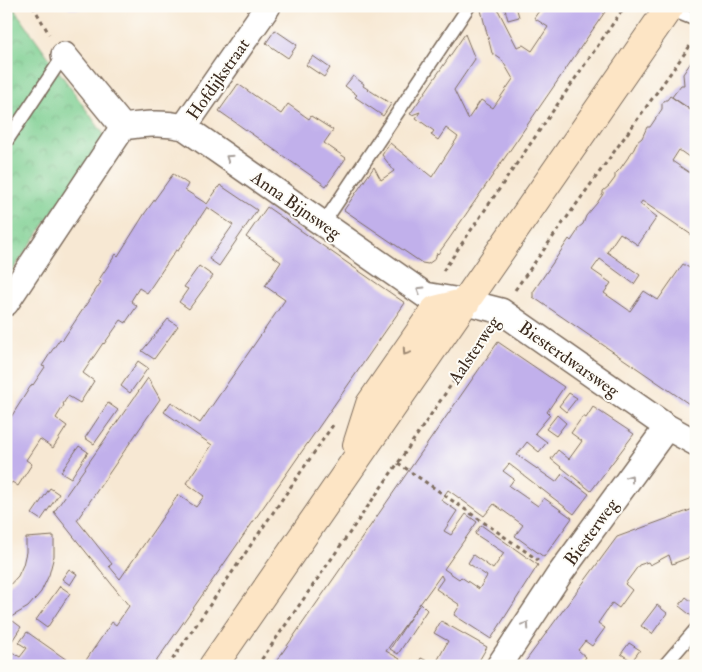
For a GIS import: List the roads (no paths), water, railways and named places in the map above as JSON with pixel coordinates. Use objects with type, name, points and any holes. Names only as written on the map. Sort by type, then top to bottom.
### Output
[{"type":"main road","name":"Aalsterweg","points":[[213,666],[348,472],[370,404],[418,333],[435,310],[466,302],[669,7]]},
{"type":"street","name":"Hofdijkstraat","points":[[184,127],[268,6]]},
{"type":"street","points":[[6,303],[123,127],[64,55]]},
{"type":"street","name":"Anna Bijnsweg","points":[[123,127],[148,123],[171,124],[184,127],[425,295],[466,302]]},
{"type":"street","name":"Biesterdwarsweg","points":[[466,302],[501,311],[667,427]]},
{"type":"street","points":[[667,427],[696,443]]},
{"type":"street","name":"Biesterweg","points":[[499,666],[560,575],[667,427]]},
{"type":"lane","points":[[323,224],[469,6]]},
{"type":"lane","points":[[669,7],[696,20]]},
{"type":"lane","points":[[6,142],[64,55]]},
{"type":"lane","points":[[664,666],[696,629]]}]
